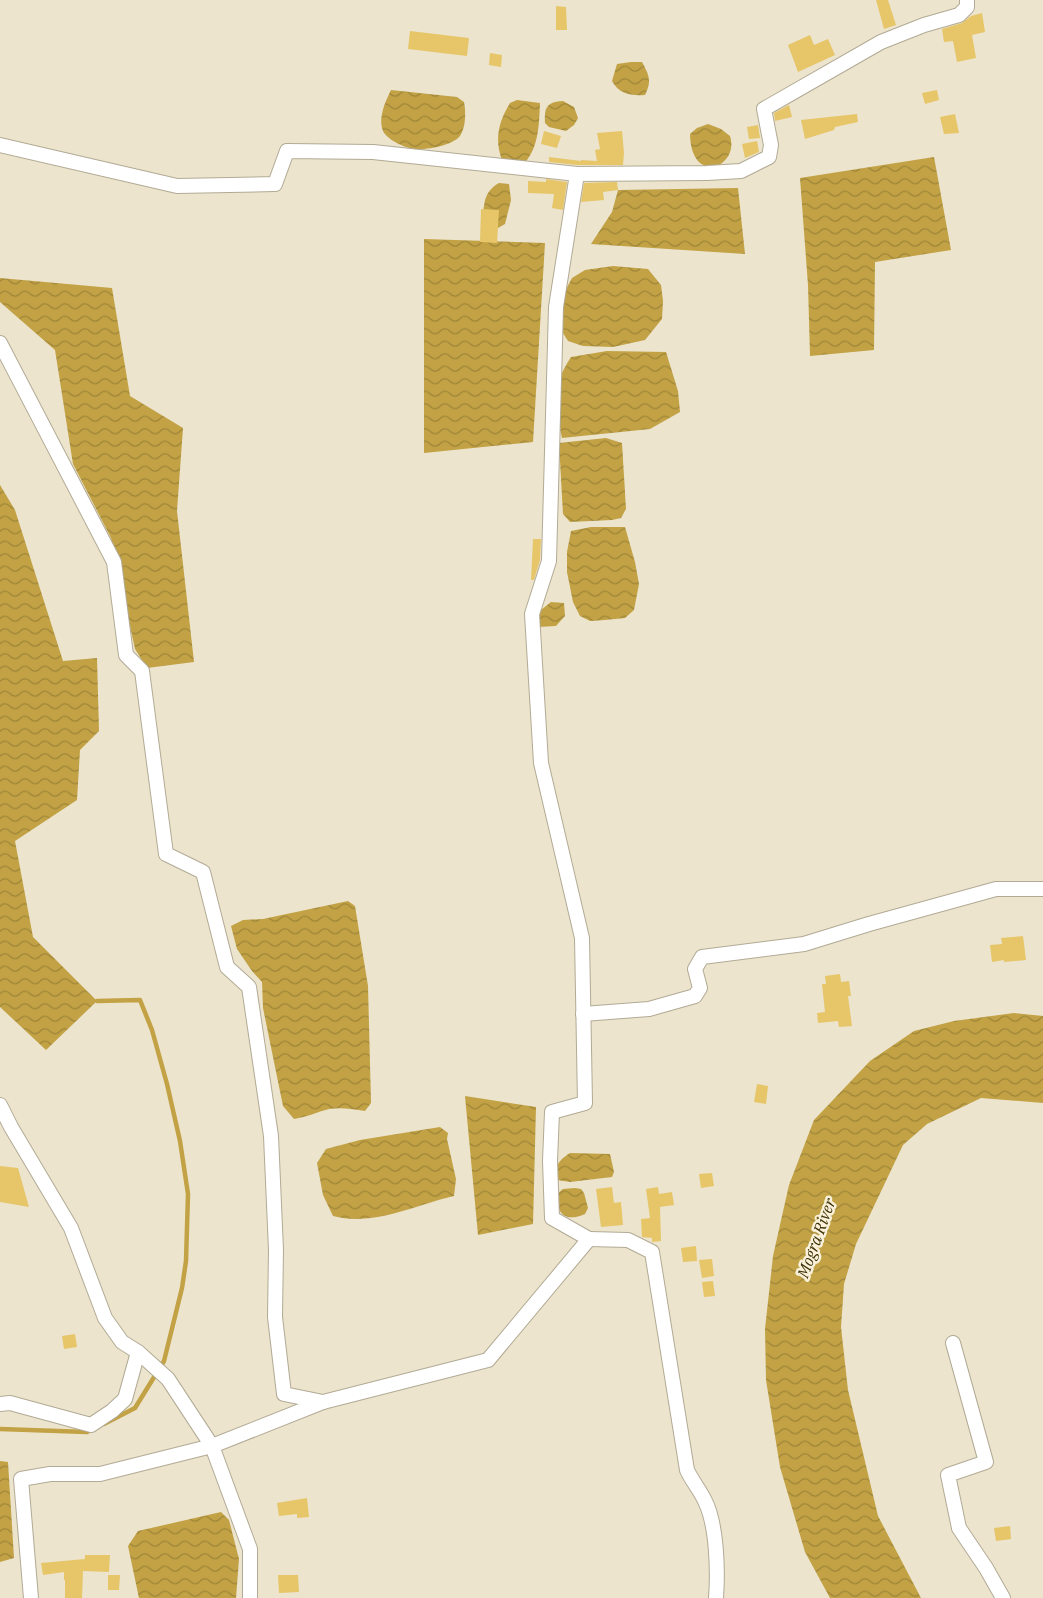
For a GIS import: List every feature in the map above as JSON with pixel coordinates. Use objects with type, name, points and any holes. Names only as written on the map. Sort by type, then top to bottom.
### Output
[{"type":"street","points":[[0,145],[177,186],[275,184],[287,151],[373,152],[577,174],[741,171],[768,157],[770,146],[764,109],[881,42],[924,25],[959,16],[968,6],[967,0]]},
{"type":"street","points":[[577,174],[556,306],[549,561],[532,614],[541,763],[582,938],[585,1103],[552,1112],[550,1161],[552,1218],[589,1239],[628,1240],[652,1252],[687,1470],[706,1501],[713,1526],[716,1558],[716,1598]]},
{"type":"street","points":[[0,343],[114,562],[126,655],[142,671],[166,854],[203,872],[227,967],[249,986],[271,1136],[276,1250],[274,1317],[284,1394],[323,1402]]},
{"type":"street","points":[[583,1014],[649,1009],[695,996],[700,988],[696,969],[702,958],[804,944],[996,889],[1043,889]]},
{"type":"street","points":[[0,1105],[71,1228],[106,1318],[122,1342],[138,1352],[168,1379],[212,1446],[250,1549],[250,1598]]},
{"type":"street","points":[[32,1598],[21,1479],[50,1474],[100,1474],[212,1446],[323,1402],[488,1360],[589,1239]]},
{"type":"street","points":[[953,1343],[986,1462],[948,1475],[959,1528],[986,1568],[1003,1598]]},
{"type":"street","points":[[0,1404],[10,1403],[91,1424],[112,1411],[125,1399],[138,1352]]},
{"type":"water","points":[[642,62],[649,78],[645,95],[626,93],[618,89],[612,81],[617,64]]},
{"type":"water","points":[[391,90],[457,97],[464,102],[465,110],[464,124],[460,136],[446,144],[421,149],[412,149],[393,141],[383,131],[381,121]]},
{"type":"water","points":[[517,100],[540,103],[535,144],[523,165],[502,160],[498,145],[499,130],[503,117],[510,103]]},
{"type":"water","points":[[563,101],[574,107],[578,118],[574,125],[566,131],[549,127],[545,123],[545,113],[548,106]]},
{"type":"water","points":[[708,124],[721,129],[730,136],[731,147],[728,156],[722,163],[714,166],[706,166],[698,161],[692,151],[690,134],[697,128]]},
{"type":"water","points":[[934,157],[951,250],[875,262],[874,350],[810,356],[808,285],[800,178]]},
{"type":"water","points":[[499,183],[509,184],[511,200],[505,224],[498,228],[483,217],[486,197],[491,189]]},
{"type":"water","points":[[738,188],[745,254],[591,244],[612,212],[618,190]]},
{"type":"water","points":[[424,239],[545,243],[533,442],[424,453]]},
{"type":"water","points":[[613,266],[648,269],[661,285],[663,301],[662,319],[645,340],[613,347],[583,346],[568,341],[561,330],[563,295],[572,278],[585,270]]},
{"type":"water","points":[[0,278],[112,288],[130,396],[183,428],[177,511],[194,662],[147,668],[135,649],[111,538],[73,464],[55,350],[0,302]]},
{"type":"water","points":[[607,351],[666,352],[678,391],[680,412],[650,429],[562,438],[558,396],[559,382],[564,369],[571,357]]},
{"type":"water","points":[[606,438],[622,443],[626,509],[621,518],[570,522],[563,514],[559,443]]},
{"type":"water","points":[[0,485],[15,510],[63,661],[97,658],[99,731],[80,750],[77,800],[15,841],[33,937],[97,1001],[46,1050],[0,1007]]},
{"type":"water","points":[[591,527],[625,527],[639,584],[634,610],[625,618],[590,621],[580,616],[573,602],[567,572],[567,552],[571,531]]},
{"type":"water","points":[[551,602],[564,603],[565,616],[556,626],[538,627],[537,618],[541,610]]},
{"type":"water","points":[[348,901],[355,906],[368,986],[371,1103],[365,1111],[333,1108],[294,1119],[283,1106],[263,1008],[262,982],[237,949],[231,926],[243,920],[263,919]]},
{"type":"water","name":"Mogra River","points":[[1014,1013],[1043,1016],[1043,1103],[981,1098],[927,1124],[903,1145],[856,1244],[844,1284],[841,1327],[848,1390],[878,1516],[921,1598],[830,1598],[805,1552],[780,1467],[766,1380],[765,1329],[773,1256],[789,1185],[814,1120],[870,1061],[914,1031],[954,1021]]},
{"type":"water","points":[[465,1096],[536,1107],[533,1224],[478,1235]]},
{"type":"water","points":[[440,1127],[448,1133],[447,1139],[456,1179],[454,1196],[378,1217],[348,1219],[333,1216],[323,1195],[317,1163],[326,1149],[360,1140]]},
{"type":"water","points":[[570,1153],[610,1154],[614,1172],[612,1177],[570,1182],[557,1180],[556,1168],[563,1158]]},
{"type":"water","points":[[563,1189],[581,1189],[584,1193],[588,1208],[585,1214],[578,1217],[567,1217],[560,1211],[558,1206],[558,1193]]},
{"type":"water","points":[[0,1461],[8,1462],[14,1558],[0,1562]]},
{"type":"water","points":[[221,1512],[229,1520],[239,1559],[236,1598],[139,1598],[128,1546],[138,1531]]},
{"type":"building","points":[[876,0],[888,0],[896,25],[884,29]]},
{"type":"building","points":[[556,6],[566,7],[567,30],[556,30]]},
{"type":"building","points":[[982,13],[985,32],[972,35],[976,58],[957,62],[953,41],[944,42],[942,29],[962,23],[971,16]]},
{"type":"building","points":[[410,31],[469,38],[467,56],[408,49]]},
{"type":"building","points":[[810,35],[814,45],[828,39],[835,55],[798,72],[788,45]]},
{"type":"building","points":[[490,53],[502,55],[501,67],[489,65]]},
{"type":"building","points":[[937,90],[939,100],[925,104],[922,93]]},
{"type":"building","points":[[789,105],[792,117],[775,121],[774,113]]},
{"type":"building","points":[[857,114],[858,122],[835,127],[834,130],[805,139],[801,120]]},
{"type":"building","points":[[955,114],[959,133],[944,134],[940,117]]},
{"type":"building","points":[[758,125],[760,138],[749,139],[747,127]]},
{"type":"building","points":[[544,131],[561,136],[557,148],[541,144]]},
{"type":"building","points":[[622,131],[623,165],[577,165],[549,162],[549,157],[597,161],[595,150],[600,149],[597,133]]},
{"type":"building","points":[[757,141],[759,152],[745,158],[742,144]]},
{"type":"building","points":[[546,179],[567,182],[563,210],[552,208],[554,194],[528,193],[528,181],[546,182]]},
{"type":"building","points":[[617,182],[618,190],[603,192],[604,200],[581,202],[584,183]]},
{"type":"building","points":[[481,209],[499,210],[497,243],[480,242]]},
{"type":"building","points":[[533,539],[541,539],[540,560],[534,580],[531,580]]},
{"type":"building","points":[[1023,936],[1026,960],[992,962],[990,945],[1002,944],[1001,938]]},
{"type":"building","points":[[840,974],[841,982],[849,981],[851,996],[848,996],[852,1026],[839,1027],[838,1021],[818,1023],[817,1013],[825,1012],[822,984],[826,984],[825,976]]},
{"type":"building","points":[[757,1084],[768,1086],[766,1104],[754,1102]]},
{"type":"building","points":[[0,1166],[18,1168],[29,1207],[0,1202]]},
{"type":"building","points":[[712,1173],[714,1186],[701,1188],[699,1174]]},
{"type":"building","points":[[612,1187],[614,1203],[621,1202],[623,1225],[601,1227],[596,1189]]},
{"type":"building","points":[[658,1187],[659,1194],[672,1192],[674,1205],[660,1207],[661,1241],[652,1242],[652,1238],[642,1237],[641,1219],[650,1218],[646,1189]]},
{"type":"building","points":[[696,1246],[697,1261],[683,1262],[681,1248]]},
{"type":"building","points":[[712,1259],[714,1276],[702,1278],[699,1260]]},
{"type":"building","points":[[713,1281],[715,1296],[704,1297],[702,1282]]},
{"type":"building","points":[[75,1334],[77,1347],[64,1349],[62,1336]]},
{"type":"building","points":[[307,1498],[309,1517],[297,1518],[297,1514],[279,1516],[277,1503]]},
{"type":"building","points":[[1010,1526],[1011,1539],[996,1541],[994,1528]]},
{"type":"building","points":[[85,1555],[110,1555],[109,1572],[83,1571],[82,1598],[65,1598],[64,1572],[43,1575],[41,1563],[85,1559]]},
{"type":"building","points":[[108,1575],[120,1575],[119,1590],[108,1590]]},
{"type":"building","points":[[278,1575],[298,1575],[299,1592],[279,1593]]},
{"type":"waterway","points":[[97,1001],[140,1000],[152,1030],[167,1084],[180,1141],[188,1194],[186,1261],[182,1288],[164,1361],[135,1408],[104,1424]]},
{"type":"waterway","points":[[0,1429],[87,1432],[93,1429]]}]
